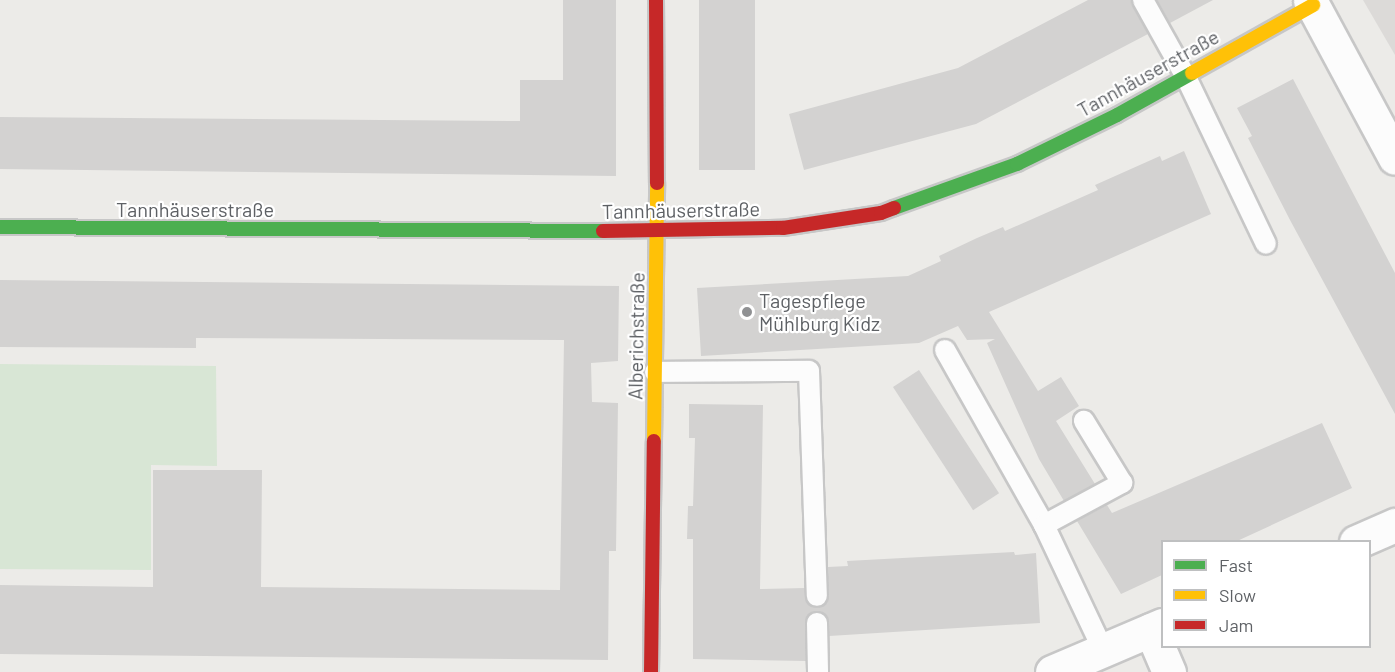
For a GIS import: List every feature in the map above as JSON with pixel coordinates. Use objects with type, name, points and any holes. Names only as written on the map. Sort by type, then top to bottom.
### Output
[{"type":"street","name":"Alberichstraße","points":[[651,672],[657,231],[656,0]]},
{"type":"street","name":"Tannhäuserstraße","points":[[0,228],[657,231],[783,228],[880,213],[1017,164],[1117,115],[1311,2]]},
{"type":"street","points":[[1311,2],[1395,158]]},
{"type":"street","points":[[1361,540],[1395,525]]},
{"type":"street","points":[[1052,672],[1157,627],[1161,642]]},
{"type":"street","points":[[1163,648],[1169,672]]},
{"type":"lane","points":[[1143,0],[1185,75],[1266,244]]},
{"type":"lane","points":[[945,350],[1044,525],[1103,650]]},
{"type":"lane","points":[[655,372],[809,371],[817,596]]},
{"type":"lane","points":[[1044,525],[1122,483],[1084,421]]},
{"type":"lane","points":[[818,623],[818,672]]},
{"type":"shaded area","points":[[1363,0],[1395,0],[1395,55]]},
{"type":"green space","points":[[0,364],[216,366],[217,466],[151,465],[151,570],[0,569]]},
{"type":"building","points":[[563,0],[616,0],[616,176],[0,169],[0,117],[520,121],[520,80],[563,80]]},
{"type":"building","points":[[699,0],[755,0],[755,170],[699,170]]},
{"type":"building","points":[[1088,0],[1131,0],[1148,34],[976,124],[804,170],[789,114],[958,68]]},
{"type":"building","points":[[1157,0],[1213,0],[1170,23]]},
{"type":"building","points":[[1293,79],[1395,273],[1395,414],[1290,220],[1248,138],[1252,136],[1237,108]]},
{"type":"building","points":[[1184,151],[1211,214],[989,312],[1038,391],[1061,377],[1079,406],[1056,421],[1095,484],[1064,501],[1039,459],[987,343],[995,339],[967,340],[958,326],[919,343],[701,356],[697,288],[908,276],[941,261],[939,256],[977,238],[1003,227],[1005,231],[1098,190],[1095,185],[1160,156],[1162,161]]},
{"type":"building","points":[[0,280],[619,286],[618,361],[591,363],[592,402],[618,403],[616,551],[609,551],[608,660],[0,654],[0,585],[153,587],[153,470],[262,470],[261,587],[560,590],[564,340],[196,338],[196,348],[0,347]]},
{"type":"building","points":[[919,370],[999,493],[973,510],[893,387]]},
{"type":"building","points":[[689,404],[763,405],[760,589],[805,588],[807,603],[818,608],[828,601],[828,567],[848,566],[847,561],[1014,552],[1015,555],[1036,553],[1040,623],[829,636],[828,617],[816,611],[810,613],[805,623],[806,661],[693,659],[693,539],[687,539],[688,506],[693,506],[695,438],[689,438]]},
{"type":"building","points":[[1322,423],[1352,488],[1239,540],[1161,540],[1161,575],[1121,594],[1077,521],[1107,505],[1112,513]]},
{"type":"traffic: fast","points":[[894,208],[1017,164],[1117,115],[1192,73]]},
{"type":"traffic: fast","points":[[0,227],[603,231]]},
{"type":"traffic: slow","points":[[1192,73],[1313,5]]},
{"type":"traffic: slow","points":[[654,441],[657,183]]},
{"type":"traffic: jam","points":[[656,0],[657,183]]},
{"type":"traffic: jam","points":[[603,231],[783,228],[881,213],[894,208]]},
{"type":"traffic: jam","points":[[651,672],[654,441]]},
{"type":"place","name":"Tagespflege Mühlburg Kidz","points":[[747,312]]}]
